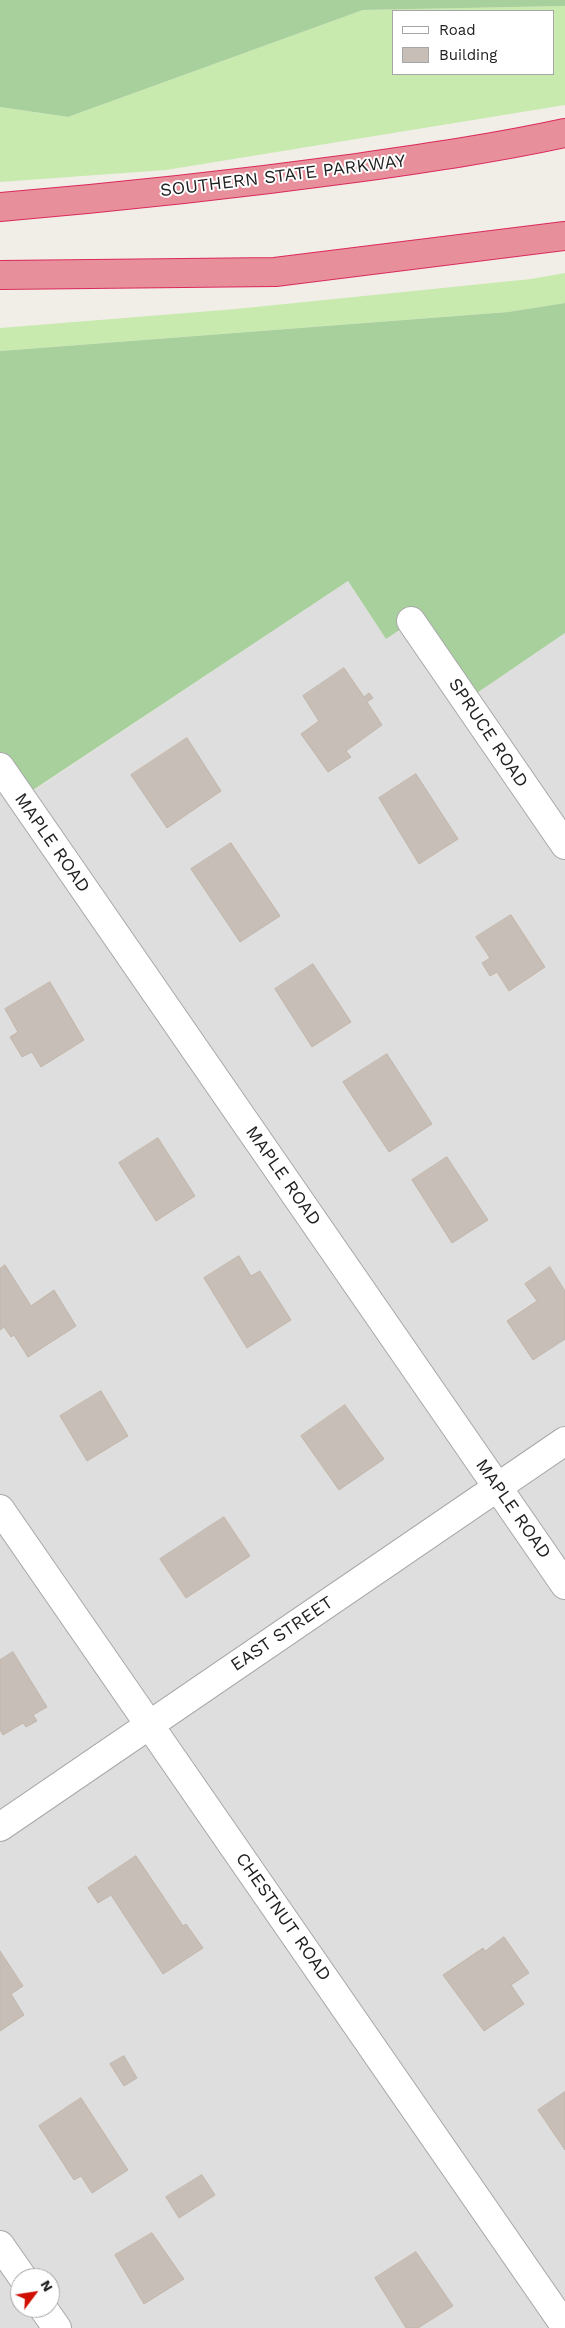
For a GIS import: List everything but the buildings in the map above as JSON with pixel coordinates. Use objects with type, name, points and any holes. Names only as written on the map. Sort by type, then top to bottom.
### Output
[{"type":"highway","name":"SOUTHERN STATE PARKWAY","points":[[0,207],[132,196],[264,181],[397,162],[565,133]]},
{"type":"highway","points":[[0,275],[275,272],[565,236]]},
{"type":"street","name":"SPRUCE ROAD","points":[[411,621],[565,845]]},
{"type":"street","name":"MAPLE ROAD","points":[[0,767],[565,1585]]},
{"type":"street","name":"EAST STREET","points":[[0,1827],[565,1441]]},
{"type":"street","name":"CHESTNUT ROAD","points":[[0,1509],[565,2326]]},
{"type":"street","points":[[0,2245],[15,2268]]},
{"type":"shaded area","points":[[348,581],[386,639],[416,618],[474,695],[565,633],[565,2328],[0,2328],[0,767],[22,798]]},
{"type":"green space","points":[[0,0],[565,0],[565,6],[363,10],[68,117],[0,107]]},
{"type":"green space","points":[[565,6],[565,105],[166,170],[0,182],[0,107],[68,117],[363,10]]},
{"type":"green space","points":[[565,273],[565,303],[508,312],[0,351],[0,328],[236,309],[531,279]]},
{"type":"green space","points":[[565,303],[565,633],[474,695],[416,619],[386,639],[348,581],[21,798],[0,767],[0,351],[508,312]]}]
